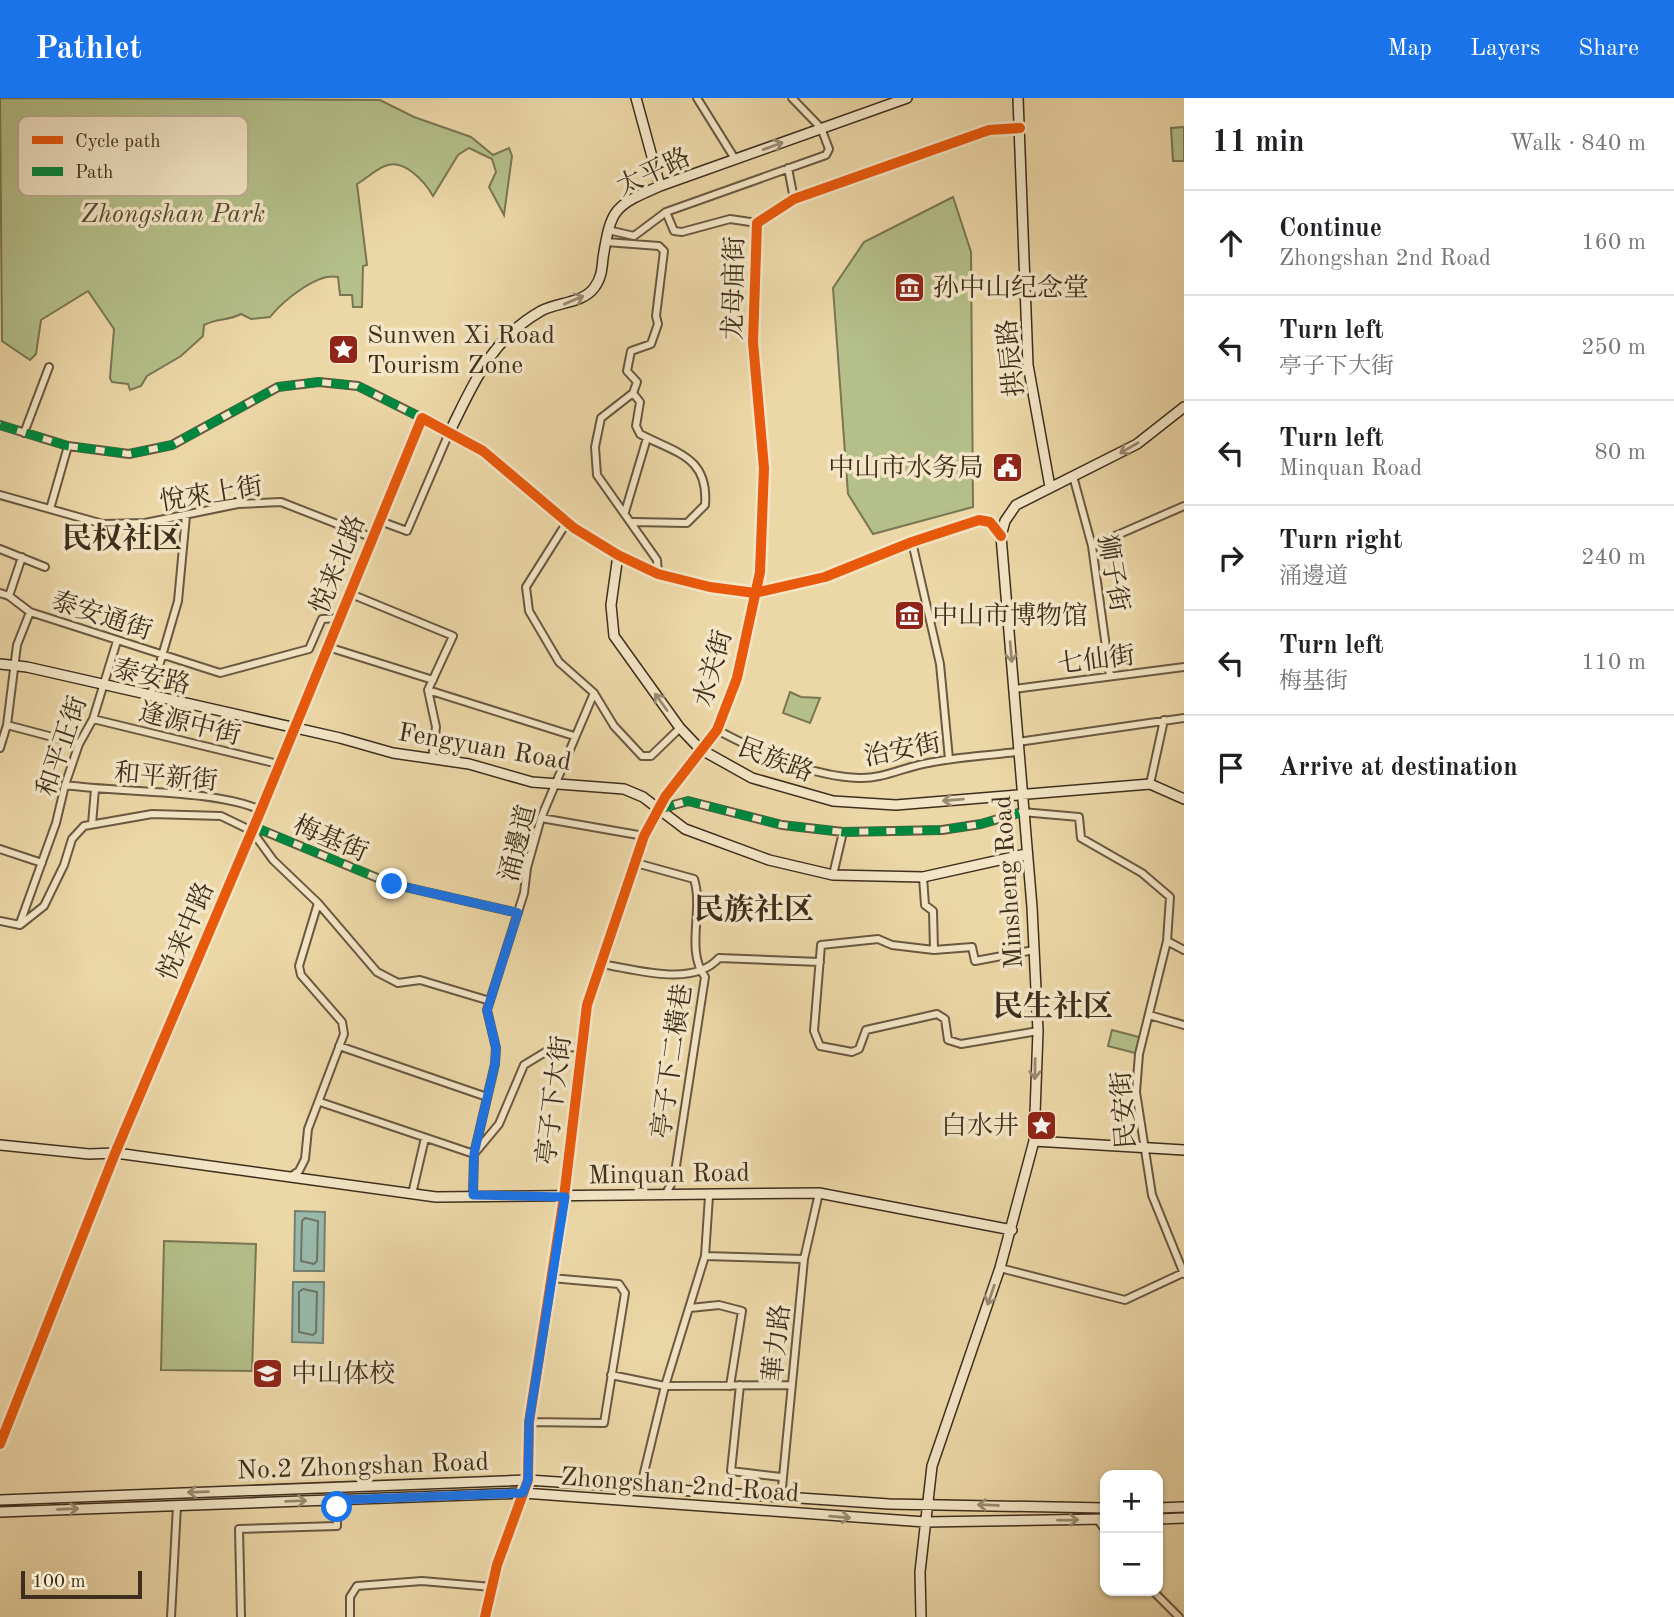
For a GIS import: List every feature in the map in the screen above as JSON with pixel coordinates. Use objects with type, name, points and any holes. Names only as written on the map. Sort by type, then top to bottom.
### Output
[{"type":"street","points":[[636,98],[660,186]]},
{"type":"street","points":[[697,98],[735,159]]},
{"type":"street","points":[[608,230],[634,236],[666,212],[826,155],[829,149],[821,128],[792,98]]},
{"type":"street","name":"太平路","points":[[450,433],[485,359],[506,337],[542,310],[570,303],[592,291],[601,277],[610,218],[625,202],[660,186],[907,98]]},
{"type":"street","name":"拱辰路","points":[[1018,98],[1028,365],[1051,487]]},
{"type":"street","name":"龙母庙街","points":[[754,593],[760,572],[764,468],[753,342],[757,223],[794,199],[989,130],[1020,128]]},
{"type":"street","points":[[788,168],[794,199]]},
{"type":"street","points":[[666,212],[674,231],[682,232],[730,219],[757,223]]},
{"type":"street","points":[[606,242],[659,246],[664,251],[656,316],[658,324],[651,344],[631,351],[627,371],[637,382],[633,393],[601,418],[595,447],[597,475],[633,522],[657,560],[658,574]]},
{"type":"street","points":[[24,433],[49,367]]},
{"type":"street","points":[[0,425],[68,446],[128,454],[172,445],[278,387],[319,382],[358,386],[483,451],[567,522],[618,555],[658,574],[710,587],[754,593],[825,577],[912,542],[979,520],[990,522],[1001,536]]},
{"type":"street","points":[[633,393],[640,402],[636,426],[647,438],[693,462],[706,481],[705,505],[687,523],[633,522]]},
{"type":"street","points":[[1001,536],[1005,521],[1016,505],[1138,444],[1184,407]]},
{"type":"street","name":"悦来北路","points":[[295,728],[422,418]]},
{"type":"street","points":[[380,521],[407,531],[450,433]]},
{"type":"street","points":[[625,512],[647,438]]},
{"type":"street","points":[[50,509],[68,446]]},
{"type":"street","name":"狮子街","points":[[1073,477],[1092,546],[1110,676]]},
{"type":"street","name":"悅來上街","points":[[0,495],[103,524],[145,523],[239,504],[281,502],[373,538]]},
{"type":"street","points":[[1092,546],[1184,506]]},
{"type":"street","points":[[150,697],[178,601],[186,516]]},
{"type":"street","points":[[567,522],[526,587],[529,611],[559,662],[594,693],[614,726],[642,756],[651,756],[680,728]]},
{"type":"street","name":"Minsheng Road","points":[[921,1617],[920,1572],[932,1466],[1012,1230],[1034,1141],[1038,1031],[1034,950],[1001,536]]},
{"type":"street","points":[[912,542],[940,664],[949,759]]},
{"type":"street","points":[[0,549],[46,567]]},
{"type":"street","name":"民族路","points":[[618,555],[611,605],[614,636],[680,728],[700,749],[752,778],[833,802],[896,805],[1150,784]]},
{"type":"street","points":[[9,596],[22,557]]},
{"type":"street","name":"泰安通街","points":[[0,593],[9,596],[30,612],[220,673],[309,649],[322,619],[341,618]]},
{"type":"street","name":"水关街","points":[[700,749],[717,730],[737,678],[754,593]]},
{"type":"street","points":[[351,594],[453,636],[428,690],[436,727],[432,759]]},
{"type":"street","points":[[0,748],[8,724],[17,645],[30,612]]},
{"type":"street","name":"和平正街","points":[[20,925],[79,744],[93,719],[117,641]]},
{"type":"street","points":[[328,647],[433,680]]},
{"type":"street","name":"泰安路","points":[[0,664],[295,728]]},
{"type":"street","name":"七仙街","points":[[1014,689],[1184,667]]},
{"type":"street","points":[[428,690],[574,736]]},
{"type":"street","name":"涌邊道","points":[[473,1195],[474,1154],[496,1048],[487,1010],[518,913],[541,818],[594,693]]},
{"type":"street","name":"治安街","points":[[717,730],[768,756],[809,769],[858,778],[876,777],[949,759],[1112,728],[1184,718]]},
{"type":"street","name":"逢源中街","points":[[93,719],[278,764]]},
{"type":"street","points":[[1164,720],[1150,784],[1184,799]]},
{"type":"street","points":[[8,724],[79,744]]},
{"type":"street","name":"Fengyuan Road","points":[[295,728],[393,753],[469,764],[553,786],[624,789],[643,797],[685,829],[727,846],[832,875],[923,877],[1026,854]]},
{"type":"street","name":"悦来中路","points":[[0,1434],[115,1153],[295,728]]},
{"type":"street","name":"亭子下大街","points":[[528,1480],[529,1422],[565,1197],[587,1004],[644,836],[657,810],[700,749]]},
{"type":"street","name":"和平新街","points":[[65,785],[198,797],[248,804],[261,810]]},
{"type":"street","points":[[0,921],[20,925],[44,906],[64,865],[72,839],[84,826],[92,824],[94,789]]},
{"type":"street","points":[[198,797],[198,815]]},
{"type":"street","points":[[657,810],[688,801],[782,825],[843,832],[942,830],[981,824],[1023,812]]},
{"type":"street","name":"民安街","points":[[1023,812],[1079,817],[1081,838],[1142,873],[1170,897],[1167,941],[1139,1054],[1136,1092],[1152,1195],[1184,1273]]},
{"type":"street","name":"梅基街","points":[[92,824],[152,814],[221,816],[392,884],[518,913]]},
{"type":"street","points":[[541,818],[644,836]]},
{"type":"street","points":[[252,828],[273,860],[318,903],[377,972],[398,984],[420,980],[490,1001]]},
{"type":"street","points":[[832,875],[843,832]]},
{"type":"street","points":[[0,849],[42,863]]},
{"type":"street","name":"亭子下二橫巷","points":[[635,863],[694,878],[697,891],[696,965],[705,977],[674,1179],[664,1196]]},
{"type":"street","points":[[923,877],[925,905],[933,911],[934,950]]},
{"type":"street","points":[[290,1178],[299,1171],[305,1159],[308,1129],[344,1034],[342,1022],[301,975],[299,966],[318,903]]},
{"type":"street","points":[[1034,950],[975,961],[972,947],[934,950],[892,945],[878,939],[821,945],[814,1031],[820,1046],[852,1052],[859,1049],[866,1030],[937,1014],[945,1020],[948,1040],[961,1044],[1038,1031]]},
{"type":"street","points":[[1167,941],[1184,950]]},
{"type":"street","points":[[601,964],[689,975],[719,958],[820,962]]},
{"type":"street","points":[[1149,1015],[1184,1025]]},
{"type":"street","points":[[340,1046],[487,1097]]},
{"type":"street","points":[[320,1102],[474,1154],[499,1124],[524,1065],[552,1048],[582,1047]]},
{"type":"street","points":[[412,1194],[425,1138]]},
{"type":"street","points":[[1034,1141],[1184,1150]]},
{"type":"street","name":"Minquan Road","points":[[0,1145],[89,1154],[115,1153],[412,1194],[565,1197],[819,1193],[1012,1230]]},
{"type":"street","name":"悦来中路","points":[[0,1444],[115,1153]]},
{"type":"street","name":"華力路","points":[[781,1498],[804,1258],[819,1193]]},
{"type":"street","points":[[639,1489],[665,1386],[705,1256],[709,1196]]},
{"type":"street","points":[[705,1256],[804,1258]]},
{"type":"street","points":[[1000,1268],[1125,1300],[1184,1273]]},
{"type":"street","points":[[529,1422],[604,1423],[625,1293],[620,1284],[551,1278]]},
{"type":"street","points":[[690,1308],[719,1305],[742,1311],[730,1386]]},
{"type":"street","points":[[611,1375],[665,1386],[791,1385]]},
{"type":"street","points":[[740,1385],[732,1471],[782,1477]]},
{"type":"street","points":[[485,1617],[492,1587],[528,1480]]},
{"type":"street","name":"No.2 Zhongshan Road","points":[[0,1500],[528,1480],[781,1498],[1100,1508]]},
{"type":"street","name":"Zhongshan 2nd Road","points":[[0,1512],[523,1493],[925,1522],[1100,1520]]},
{"type":"street","points":[[241,1617],[239,1529],[337,1526],[337,1500]]},
{"type":"street","points":[[171,1617],[177,1506]]},
{"type":"street","points":[[1163,1508],[1184,1507]]},
{"type":"street","points":[[1163,1519],[1184,1518]]},
{"type":"street","points":[[350,1617],[351,1597],[357,1586],[422,1581],[492,1587]]},
{"type":"street","points":[[1158,1596],[1179,1617]]},
{"type":"green space","name":"Zhongshan Park","points":[[0,98],[380,100],[414,117],[471,137],[493,155],[509,148],[512,156],[504,215],[489,187],[496,172],[492,159],[469,148],[458,155],[433,196],[419,178],[399,165],[382,167],[357,184],[367,265],[363,266],[362,307],[353,307],[352,295],[340,295],[338,277],[320,279],[291,296],[270,317],[251,319],[241,314],[204,325],[203,336],[181,356],[147,376],[141,386],[130,390],[128,384],[112,382],[110,378],[114,329],[88,291],[41,320],[36,354],[30,360],[2,341]]},
{"type":"green space","points":[[1184,127],[1184,161],[1173,161],[1171,128]]},
{"type":"green space","points":[[953,197],[971,252],[973,507],[873,534],[848,494],[833,288],[864,242]]},
{"type":"green space","points":[[790,692],[801,697],[820,698],[810,723],[783,713]]},
{"type":"green space","points":[[1112,1030],[1143,1038],[1139,1054],[1108,1046]]},
{"type":"green space","points":[[164,1241],[256,1244],[252,1371],[161,1370]]},
{"type":"water","points":[[295,1211],[325,1212],[324,1271],[294,1271]]},
{"type":"water","points":[[293,1282],[324,1282],[323,1343],[292,1342]]},
{"type":"marked path","points":[[0,425],[68,446],[129,454],[172,445],[278,387],[319,382],[358,386],[422,418]]},
{"type":"marked path","points":[[657,810],[688,801],[782,825],[843,832],[942,830],[981,824],[1022,812]]},
{"type":"marked path","points":[[252,826],[392,884],[518,913]]},
{"type":"cycle path","points":[[485,1617],[497,1565],[528,1480],[529,1422],[564,1197],[587,1005],[644,836],[665,797],[717,730],[737,678],[760,572],[764,468],[753,342],[757,223],[794,199],[989,130],[1020,128]]},
{"type":"cycle path","points":[[0,1444],[116,1151],[261,810],[422,418],[483,451],[574,528],[618,555],[658,574],[710,587],[755,593],[825,577],[912,542],[979,520],[990,522],[1001,536]]},
{"type":"place","name":"孙中山纪念堂","points":[[910,287]]},
{"type":"place","name":"Sunwen Xi Road Tourism Zone","points":[[344,349]]},
{"type":"place","name":"中山市水务局","points":[[1007,467]]},
{"type":"place","name":"中山市博物馆","points":[[909,615]]},
{"type":"place","name":"白水井","points":[[1042,1125]]},
{"type":"place","name":"中山体校","points":[[268,1373]]},
{"type":"district","name":"民权社区","points":[[122,538]]},
{"type":"district","name":"民族社区","points":[[754,909]]},
{"type":"district","name":"民生社区","points":[[1053,1006]]},
{"type":"route","points":[[337,1507],[337,1500],[523,1493],[528,1480],[529,1422],[565,1197],[473,1195],[474,1154],[495,1064],[496,1048],[487,1010],[518,913],[392,884]]}]
